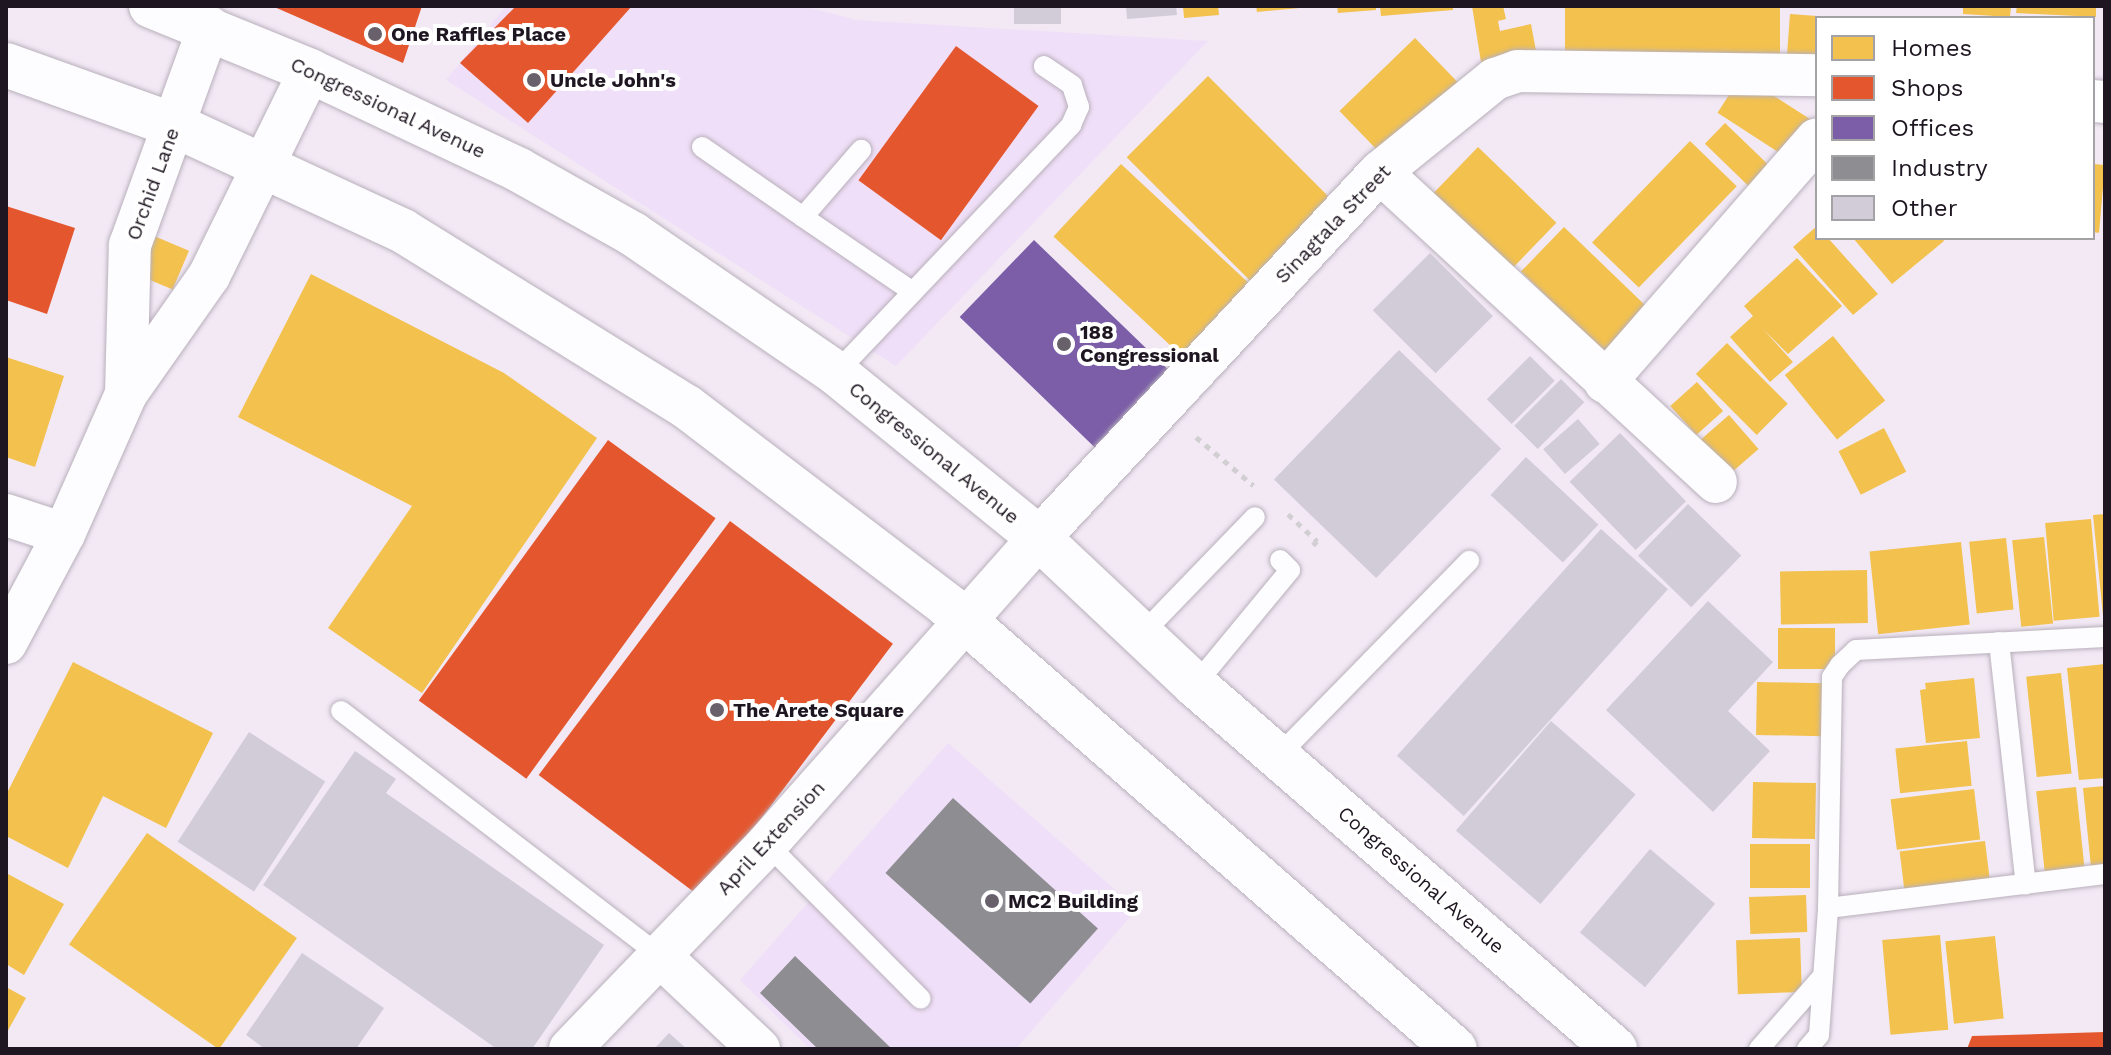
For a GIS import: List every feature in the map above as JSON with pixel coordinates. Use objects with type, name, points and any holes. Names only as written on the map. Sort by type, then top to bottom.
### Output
[{"type":"main road","name":"Congressional Avenue","points":[[151,6],[209,27],[310,71],[519,170],[633,234],[836,373],[1039,538],[1195,685],[1615,1049]]},
{"type":"main road","points":[[6,65],[174,125],[263,163],[403,231],[589,343],[781,474],[966,622],[1455,1049]]},
{"type":"street","name":"Orchid Lane","points":[[126,394],[130,245],[209,27]]},
{"type":"street","name":"Orchid Lane","points":[[6,643],[64,534],[126,394],[209,276],[310,71]]},
{"type":"street","name":"Sinagtala Street","points":[[966,622],[1039,538],[1164,410],[1380,172],[1495,79],[1518,71],[1815,75]]},
{"type":"street","points":[[1605,382],[1815,141]]},
{"type":"street","points":[[1380,172],[1716,482]]},
{"type":"street","points":[[6,515],[64,534]]},
{"type":"street","name":"April Extension","points":[[570,1049],[767,844],[966,622]]},
{"type":"street","points":[[660,956],[759,1049]]},
{"type":"lane","points":[[836,373],[1071,125],[1079,107],[1072,85],[1044,66]]},
{"type":"lane","points":[[702,147],[913,292]]},
{"type":"lane","points":[[803,217],[861,150]]},
{"type":"lane","points":[[1143,633],[1255,517]]},
{"type":"lane","points":[[1195,685],[1290,570],[1280,560]]},
{"type":"lane","points":[[1279,755],[1469,561]]},
{"type":"lane","points":[[1807,1049],[1819,1035],[1828,908],[1832,677],[1856,650],[2105,637]]},
{"type":"lane","points":[[1999,642],[2026,885]]},
{"type":"lane","points":[[341,711],[660,956]]},
{"type":"lane","points":[[767,844],[921,999]]},
{"type":"lane","points":[[1828,908],[2105,874]]},
{"type":"lane","points":[[1759,1049],[1823,976]]},
{"type":"path","points":[[1164,410],[1256,487]]},
{"type":"path","points":[[1280,507],[1317,541]]},
{"type":"shaded area","points":[[506,6],[804,6],[856,20],[1208,41],[896,366],[446,80]]},
{"type":"shaded area","points":[[948,743],[1137,909],[1016,1049],[810,1049],[740,980]]},
{"type":"building: Homes","points":[[1183,6],[1218,6],[1219,15],[1184,18]]},
{"type":"building: Homes","points":[[1256,6],[1300,6],[1300,8],[1257,12]]},
{"type":"building: Homes","points":[[1337,6],[1376,6],[1376,10],[1338,13]]},
{"type":"building: Homes","points":[[1380,6],[1453,6],[1453,10],[1381,16]]},
{"type":"building: Homes","points":[[1472,6],[1503,6],[1506,19],[1498,21],[1500,31],[1531,24],[1536,51],[1481,62]]},
{"type":"building: Homes","points":[[1565,6],[1780,6],[1780,62],[1565,62]]},
{"type":"building: Homes","points":[[1963,6],[2011,6],[2010,16],[1963,14]]},
{"type":"building: Homes","points":[[2017,6],[2096,6],[2096,17],[2016,13]]},
{"type":"building: Homes","points":[[1790,14],[1817,16],[1815,71],[1786,68]]},
{"type":"building: Homes","points":[[1415,38],[1460,85],[1385,158],[1339,111]]},
{"type":"building: Homes","points":[[1742,75],[1810,119],[1785,157],[1717,113]]},
{"type":"building: Homes","points":[[1208,76],[1341,209],[1260,290],[1127,157]]},
{"type":"building: Homes","points":[[1725,123],[1769,165],[1749,186],[1705,144]]},
{"type":"building: Homes","points":[[1690,141],[1737,186],[1639,288],[1592,242]]},
{"type":"building: Homes","points":[[1478,147],[1556,223],[1511,270],[1432,194]]},
{"type":"building: Homes","points":[[1121,164],[1255,289],[1187,361],[1053,236]]},
{"type":"building: Homes","points":[[2095,164],[2105,165],[2099,233],[2095,232]]},
{"type":"building: Homes","points":[[1564,227],[1657,317],[1614,361],[1521,272]]},
{"type":"building: Homes","points":[[1815,228],[1815,240],[1830,240],[1878,294],[1853,315],[1793,247]]},
{"type":"building: Homes","points":[[154,236],[189,251],[173,290],[138,275]]},
{"type":"building: Homes","points":[[1855,240],[1943,240],[1944,241],[1892,284]]},
{"type":"building: Homes","points":[[1797,258],[1842,306],[1788,354],[1763,329],[1793,362],[1770,382],[1730,337],[1753,316],[1744,306]]},
{"type":"building: Homes","points":[[311,274],[504,373],[597,438],[422,693],[328,628],[412,506],[238,417]]},
{"type":"building: Homes","points":[[1833,336],[1885,401],[1837,440],[1785,375]]},
{"type":"building: Homes","points":[[1727,343],[1788,404],[1757,435],[1696,374]]},
{"type":"building: Homes","points":[[6,357],[64,376],[35,467],[6,457]]},
{"type":"building: Homes","points":[[1697,382],[1723,411],[1696,435],[1670,406]]},
{"type":"building: Homes","points":[[1729,415],[1759,449],[1730,474],[1700,440]]},
{"type":"building: Homes","points":[[1884,428],[1906,472],[1861,495],[1839,451]]},
{"type":"building: Homes","points":[[2105,514],[2105,616],[2103,616],[2093,515]]},
{"type":"building: Homes","points":[[2091,519],[2100,617],[2054,621],[2045,523]]},
{"type":"building: Homes","points":[[2044,537],[2053,624],[2021,627],[2012,540]]},
{"type":"building: Homes","points":[[2006,538],[2014,610],[1977,613],[1969,542]]},
{"type":"building: Homes","points":[[1961,542],[1970,625],[1878,634],[1870,552]]},
{"type":"building: Homes","points":[[1867,570],[1868,623],[1781,625],[1780,572]]},
{"type":"building: Homes","points":[[1778,628],[1835,628],[1835,669],[1778,669]]},
{"type":"building: Homes","points":[[73,662],[213,733],[166,828],[103,796],[68,868],[6,836],[6,795]]},
{"type":"building: Homes","points":[[2105,664],[2105,778],[2079,780],[2067,668]]},
{"type":"building: Homes","points":[[2061,673],[2072,773],[2037,777],[2026,677]]},
{"type":"building: Homes","points":[[1974,678],[1980,738],[1926,743],[1920,690],[1926,689],[1925,683]]},
{"type":"building: Homes","points":[[1757,682],[1824,683],[1823,736],[1756,735]]},
{"type":"building: Homes","points":[[1967,741],[1972,786],[1900,793],[1895,749]]},
{"type":"building: Homes","points":[[1753,782],[1816,783],[1815,839],[1752,838]]},
{"type":"building: Homes","points":[[2105,786],[2105,866],[2091,867],[2083,788]]},
{"type":"building: Homes","points":[[2076,787],[2085,870],[2045,874],[2036,791]]},
{"type":"building: Homes","points":[[1974,789],[1980,840],[1897,850],[1891,799]]},
{"type":"building: Homes","points":[[147,833],[297,938],[219,1049],[69,944]]},
{"type":"building: Homes","points":[[1985,841],[1991,887],[1905,897],[1900,851]]},
{"type":"building: Homes","points":[[1750,844],[1810,844],[1810,888],[1750,888]]},
{"type":"building: Homes","points":[[6,873],[64,904],[24,975],[6,964]]},
{"type":"building: Homes","points":[[1806,895],[1807,932],[1750,934],[1749,897]]},
{"type":"building: Homes","points":[[1940,935],[1948,1030],[1891,1035],[1882,940]]},
{"type":"building: Homes","points":[[1995,936],[2004,1019],[1954,1024],[1945,941]]},
{"type":"building: Homes","points":[[1800,938],[1802,992],[1738,994],[1736,940]]},
{"type":"building: Homes","points":[[6,987],[26,998],[6,1034]]},
{"type":"building: Shops","name":"One Raffles Place","points":[[272,6],[422,6],[403,63]]},
{"type":"building: Shops","points":[[516,6],[632,6],[528,123],[460,63]]},
{"type":"building: Shops","points":[[956,46],[1039,106],[941,240],[858,180]]},
{"type":"building: Shops","points":[[6,206],[75,228],[47,314],[6,300]]},
{"type":"building: Shops","points":[[608,440],[716,518],[526,779],[419,701]]},
{"type":"building: Shops","name":"The Arete Square","points":[[730,521],[893,644],[702,898],[539,775]]},
{"type":"building: Shops","points":[[2105,1032],[2105,1049],[1967,1049],[1972,1036]]},
{"type":"building: Offices","name":"188 Congressional","points":[[1034,240],[1170,371],[1096,448],[960,317]]},
{"type":"building: Industry","name":"MC2 Building","points":[[953,798],[1098,928],[1030,1004],[885,873]]},
{"type":"building: Industry","points":[[795,956],[892,1049],[818,1049],[760,993]]},
{"type":"building: Other","points":[[1014,6],[1061,6],[1061,24],[1014,24]]},
{"type":"building: Other","points":[[1126,6],[1176,6],[1177,15],[1127,19]]},
{"type":"building: Other","points":[[1430,253],[1493,316],[1436,373],[1373,310]]},
{"type":"building: Other","points":[[1399,350],[1501,449],[1376,578],[1274,479]]},
{"type":"building: Other","points":[[1530,356],[1555,381],[1512,424],[1487,399]]},
{"type":"building: Other","points":[[1561,379],[1584,402],[1538,449],[1514,426]]},
{"type":"building: Other","points":[[1578,419],[1600,444],[1565,474],[1543,449]]},
{"type":"building: Other","points":[[1620,433],[1686,501],[1636,550],[1570,482]]},
{"type":"building: Other","points":[[1526,457],[1598,525],[1563,563],[1491,495]]},
{"type":"building: Other","points":[[1688,504],[1741,555],[1691,607],[1638,556]]},
{"type":"building: Other","points":[[1601,529],[1668,589],[1464,816],[1397,756]]},
{"type":"building: Other","points":[[1708,601],[1773,662],[1728,711],[1770,751],[1713,812],[1606,710]]},
{"type":"building: Other","points":[[1551,721],[1636,794],[1540,904],[1456,830]]},
{"type":"building: Other","points":[[249,732],[325,782],[254,891],[178,842]]},
{"type":"building: Other","points":[[355,751],[396,779],[386,793],[604,945],[532,1049],[497,1049],[263,885]]},
{"type":"building: Other","points":[[1650,849],[1715,904],[1645,987],[1580,932]]},
{"type":"building: Other","points":[[302,953],[384,1008],[356,1049],[265,1049],[246,1035]]},
{"type":"building: Other","points":[[669,1033],[687,1049],[654,1049]]},
{"type":"place","name":"One Raffles Place","points":[[375,34]]},
{"type":"place","name":"Uncle John's","points":[[534,80]]},
{"type":"place","name":"188 Congressional","points":[[1064,344]]},
{"type":"place","name":"The Arete Square","points":[[717,710]]},
{"type":"place","name":"MC2 Building","points":[[992,901]]}]
